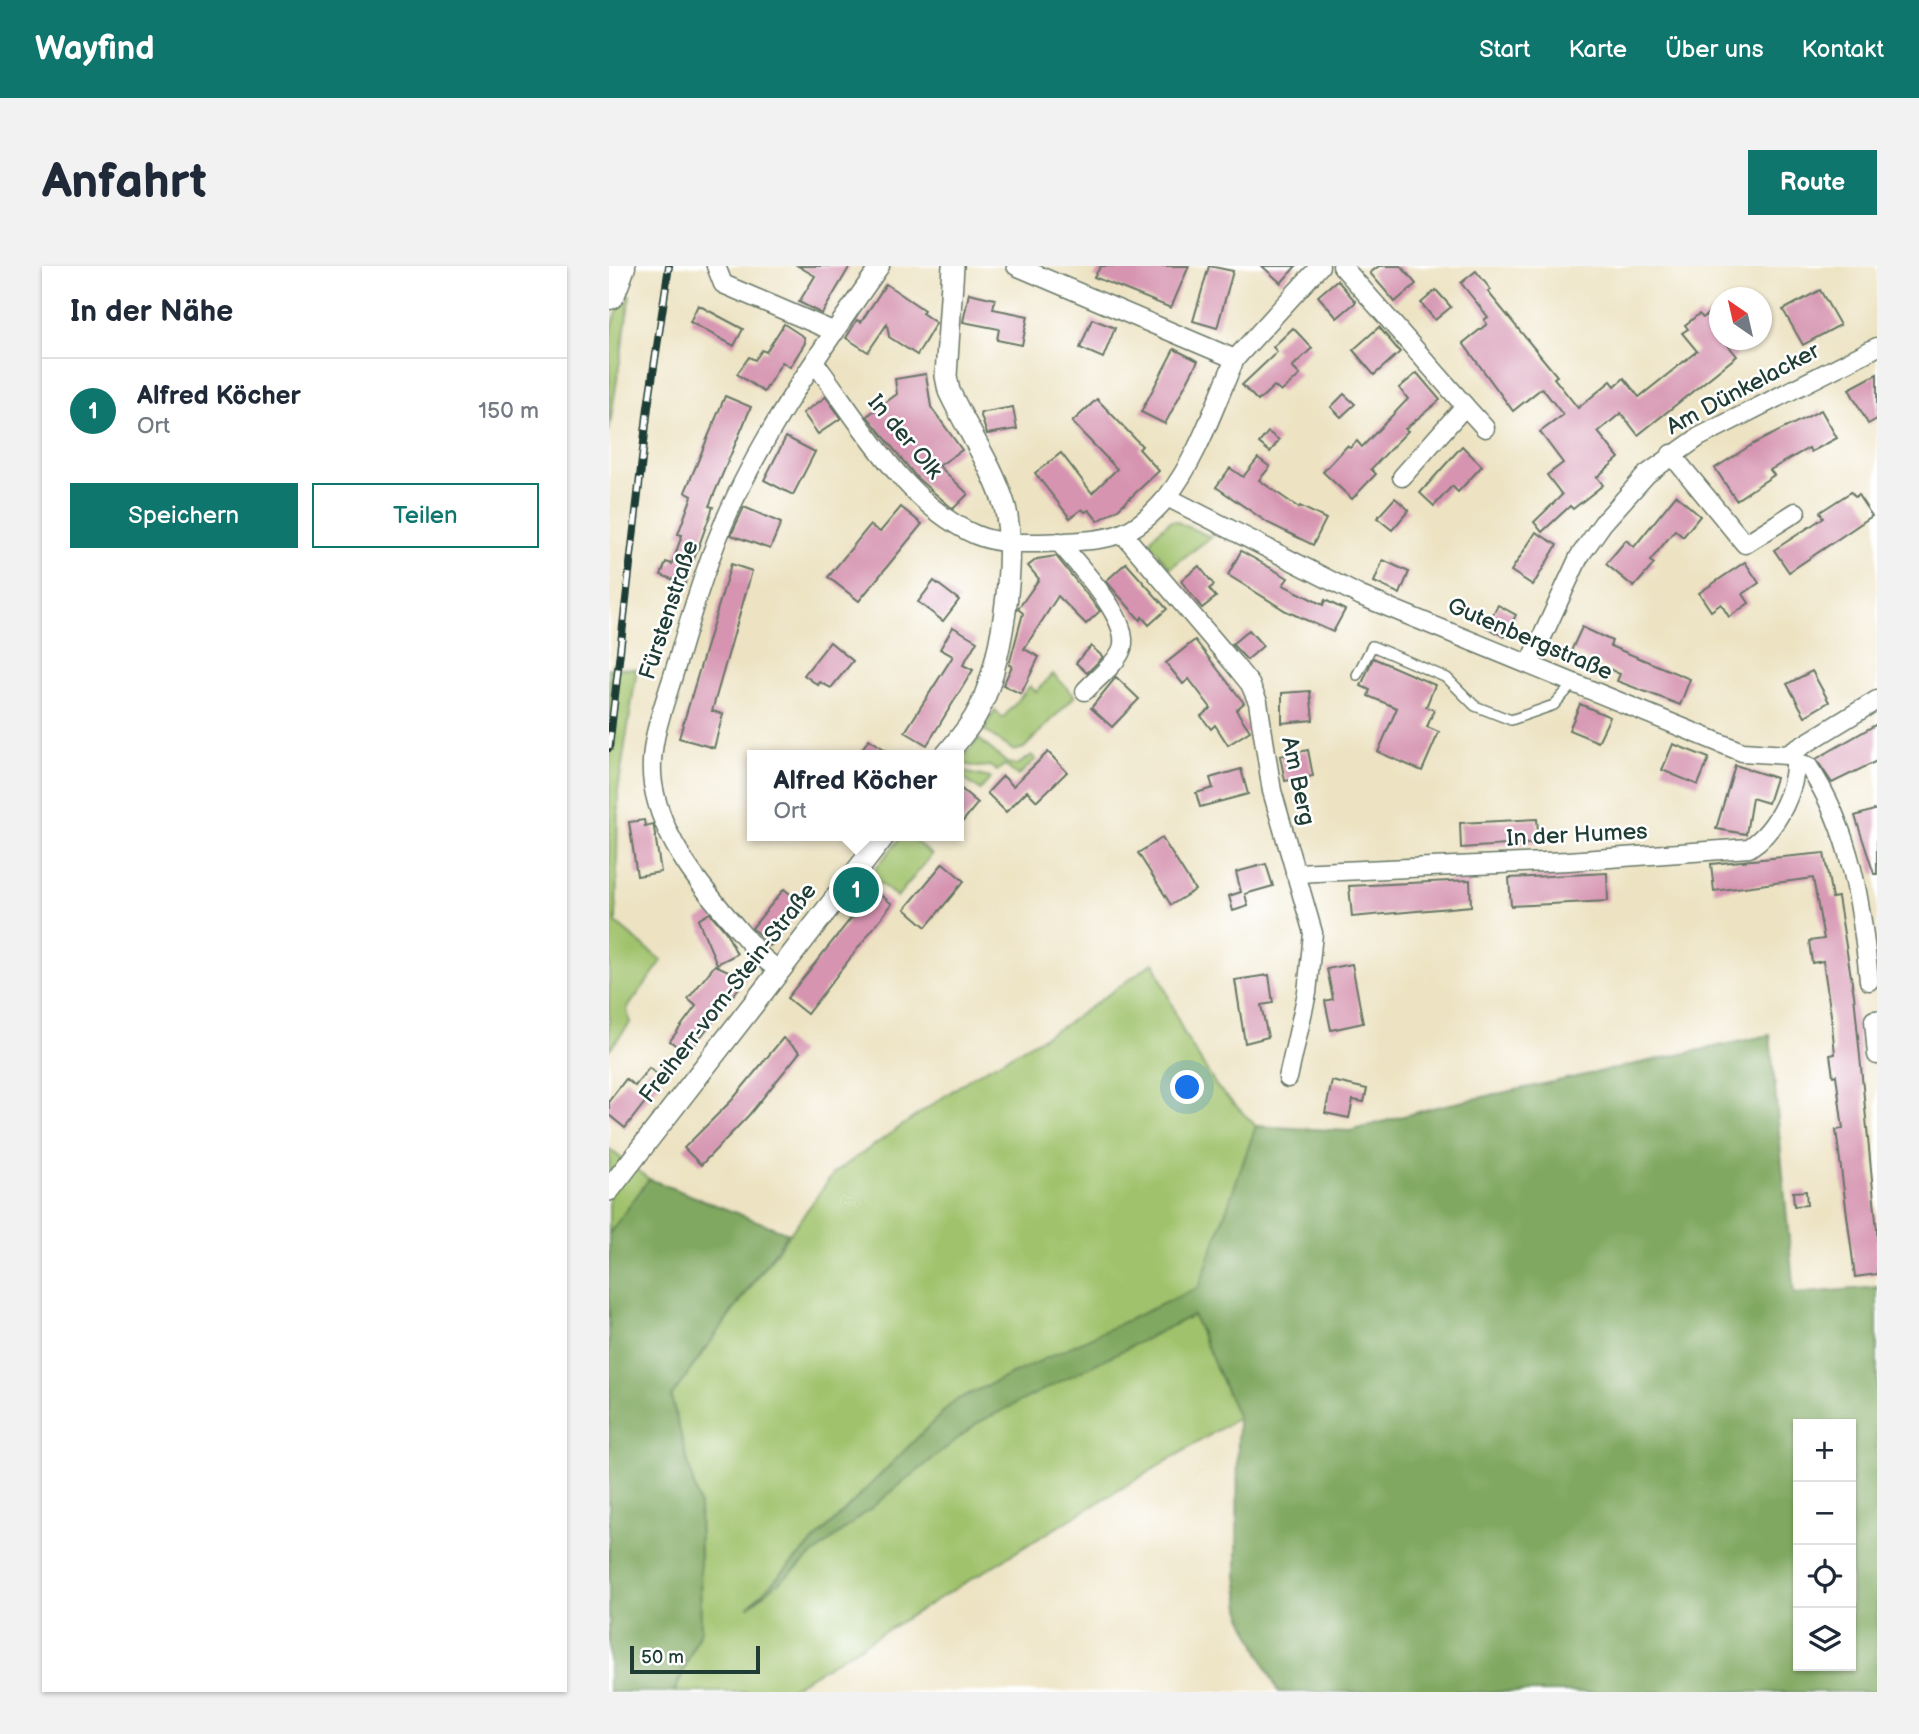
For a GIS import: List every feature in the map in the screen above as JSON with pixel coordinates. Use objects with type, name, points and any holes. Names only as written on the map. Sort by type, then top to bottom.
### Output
[{"type":"highway","points":[[609,293],[619,266]]},
{"type":"street","points":[[716,266],[723,284],[835,332]]},
{"type":"street","name":"Fürstenstraße","points":[[778,970],[762,957],[679,856],[653,787],[651,758],[661,713],[702,578],[724,522],[751,468],[815,363],[880,266]]},
{"type":"street","points":[[950,750],[975,716],[997,663],[1009,542],[1006,509],[949,391],[946,376],[953,266]]},
{"type":"street","points":[[1016,266],[1235,359]]},
{"type":"street","points":[[1123,535],[1167,497],[1183,473],[1235,359],[1320,266]]},
{"type":"street","points":[[1342,266],[1485,428]]},
{"type":"street","name":"Am Dünkelacker","points":[[1530,663],[1579,557],[1638,484],[1671,454],[1726,422],[1877,346]]},
{"type":"street","name":"In der Olk","points":[[815,363],[900,477],[945,517],[977,536],[1009,542],[1059,542],[1123,535]]},
{"type":"street","points":[[1402,477],[1465,406]]},
{"type":"street","points":[[1671,454],[1745,544],[1796,512]]},
{"type":"street","name":"Gutenbergstraße","points":[[1167,497],[1361,596],[1742,752],[1795,757],[1877,700]]},
{"type":"street","name":"Am Berg","points":[[1123,535],[1250,684],[1258,702],[1272,791],[1313,933],[1313,957],[1287,1078]]},
{"type":"street","points":[[1059,542],[1115,612],[1123,632],[1123,648],[1118,657],[1085,691]]},
{"type":"street","points":[[1795,757],[1808,766],[1836,814],[1847,848],[1864,925],[1869,981]]},
{"type":"street","name":"In der Humes","points":[[1295,873],[1568,861],[1749,848],[1764,839],[1788,796],[1795,757]]},
{"type":"street","name":"Freiherr-vom-Stein-Straße","points":[[609,1190],[880,841]]},
{"type":"street","points":[[1877,1020],[1874,1020],[1877,1055]]},
{"type":"lane","points":[[1357,675],[1372,646],[1447,678],[1475,706],[1511,720],[1554,705],[1573,684]]},
{"type":"green space","points":[[623,294],[630,296],[609,431],[609,336]]},
{"type":"green space","points":[[1170,521],[1211,537],[1170,568],[1151,544],[1152,537]]},
{"type":"green space","points":[[609,668],[637,669],[618,790],[616,923],[662,961],[627,1009],[630,1023],[609,1050]]},
{"type":"green space","points":[[1053,674],[1075,696],[1024,748],[1014,751],[984,730],[995,710],[1003,718],[1030,686],[1036,692]]},
{"type":"green space","points":[[979,739],[1007,763],[1017,765],[1032,755],[1036,759],[1018,776],[1004,765],[997,771],[990,766],[964,764],[964,757]]},
{"type":"green space","points":[[964,772],[991,778],[980,790],[964,779]]},
{"type":"green space","points":[[898,841],[915,841],[932,855],[897,897],[870,875]]},
{"type":"green space","points":[[856,893],[865,901],[849,921],[840,913]]},
{"type":"green space","points":[[1154,962],[1184,1034],[1217,1087],[1256,1126],[1200,1287],[954,1402],[755,1600],[977,1423],[1193,1315],[1238,1418],[784,1692],[675,1692],[701,1629],[699,1506],[671,1397],[834,1173],[972,1077],[1066,1024]]},
{"type":"green space","points":[[1770,1035],[1794,1294],[1877,1287],[1877,1692],[1278,1692],[1242,1616],[1237,1575],[1238,1418],[1193,1315],[977,1423],[748,1607],[954,1401],[1199,1287],[1256,1126],[1350,1131],[1432,1108]]},
{"type":"green space","points":[[609,1149],[649,1179],[609,1234]]},
{"type":"green space","points":[[649,1179],[788,1233],[671,1397],[699,1506],[701,1629],[674,1692],[609,1692],[609,1234]]},
{"type":"building","points":[[798,266],[850,266],[822,314],[799,302],[815,276]]},
{"type":"building","points":[[1101,266],[1189,266],[1171,308],[1094,277]]},
{"type":"building","points":[[1209,266],[1233,271],[1217,328],[1193,321]]},
{"type":"building","points":[[1262,266],[1296,266],[1281,283]]},
{"type":"building","points":[[1379,266],[1401,266],[1416,284],[1395,302],[1370,273]]},
{"type":"building","points":[[1476,271],[1491,290],[1488,292],[1557,376],[1554,378],[1578,408],[1611,381],[1615,386],[1624,378],[1639,397],[1697,351],[1682,333],[1688,329],[1685,325],[1699,314],[1703,318],[1709,313],[1709,350],[1732,350],[1737,356],[1638,435],[1621,413],[1598,432],[1619,458],[1597,477],[1603,485],[1573,509],[1570,506],[1542,532],[1534,522],[1562,495],[1547,475],[1563,463],[1540,432],[1563,415],[1542,388],[1513,411],[1463,343],[1487,324],[1484,320],[1488,317],[1461,283]]},
{"type":"building","points":[[1337,280],[1356,302],[1337,318],[1318,296]]},
{"type":"building","points":[[886,284],[924,310],[922,313],[936,323],[917,355],[889,337],[887,324],[868,352],[846,338],[857,320],[861,322]]},
{"type":"building","points":[[1436,290],[1451,307],[1435,320],[1421,303]]},
{"type":"building","points":[[1820,290],[1840,325],[1803,345],[1783,310]]},
{"type":"building","points":[[969,293],[995,299],[993,309],[1028,316],[1022,345],[997,340],[999,329],[963,322]]},
{"type":"building","points":[[698,305],[743,329],[734,346],[690,322]]},
{"type":"building","points":[[1092,319],[1115,328],[1103,358],[1080,348]]},
{"type":"building","points":[[784,324],[804,337],[805,343],[790,367],[782,362],[764,392],[737,374],[749,357],[755,360],[762,350],[766,352]]},
{"type":"building","points":[[1379,327],[1400,352],[1374,375],[1353,350]]},
{"type":"building","points":[[1293,328],[1312,348],[1292,367],[1300,375],[1281,392],[1274,386],[1258,401],[1242,385],[1277,352],[1273,347]]},
{"type":"building","points":[[1174,349],[1198,361],[1165,424],[1141,412]]},
{"type":"building","points":[[1417,373],[1440,400],[1405,429],[1408,431],[1371,469],[1376,474],[1352,499],[1323,472],[1347,446],[1350,448],[1357,441],[1362,447],[1408,399],[1399,388]]},
{"type":"building","points":[[926,374],[931,407],[962,450],[939,466],[968,494],[953,509],[917,478],[867,416],[897,394],[895,379]]},
{"type":"building","points":[[1877,374],[1877,419],[1868,424],[1849,389]]},
{"type":"building","points":[[1344,394],[1355,404],[1341,417],[1331,407]]},
{"type":"building","points":[[725,396],[751,407],[709,506],[713,507],[685,584],[661,575],[666,562],[672,564],[682,535],[678,534],[692,496],[685,492]]},
{"type":"building","points":[[826,397],[841,418],[818,434],[803,413]]},
{"type":"building","points":[[1097,399],[1142,446],[1139,449],[1159,471],[1118,509],[1098,521],[1089,510],[1085,512],[1082,509],[1070,518],[1035,473],[1061,453],[1092,493],[1117,469],[1072,422]]},
{"type":"building","points":[[1013,407],[1017,429],[987,434],[980,413]]},
{"type":"building","points":[[1821,410],[1837,438],[1811,452],[1809,448],[1770,470],[1774,475],[1736,500],[1715,468],[1753,444]]},
{"type":"building","points":[[1268,432],[1279,440],[1270,452],[1259,443]]},
{"type":"building","points":[[786,437],[815,452],[793,495],[764,480]]},
{"type":"building","points":[[1462,446],[1482,466],[1458,492],[1452,486],[1434,506],[1420,493]]},
{"type":"building","points":[[1258,458],[1270,467],[1259,480],[1299,508],[1300,506],[1326,519],[1313,545],[1268,523],[1216,487],[1230,468],[1243,477]]},
{"type":"building","points":[[1851,492],[1855,497],[1858,495],[1872,516],[1789,572],[1774,550],[1823,518],[1820,512]]},
{"type":"building","points":[[1676,495],[1700,516],[1683,537],[1675,530],[1650,561],[1654,564],[1634,587],[1606,564],[1626,540],[1634,547]]},
{"type":"building","points":[[1395,498],[1409,510],[1392,530],[1377,518]]},
{"type":"building","points":[[744,507],[781,523],[770,549],[731,535]]},
{"type":"building","points":[[901,507],[922,524],[859,601],[828,577],[870,525],[880,532]]},
{"type":"building","points":[[1536,532],[1557,545],[1533,585],[1511,571]]},
{"type":"building","points":[[1241,551],[1288,578],[1283,585],[1323,605],[1325,600],[1345,610],[1333,632],[1286,611],[1228,575]]},
{"type":"building","points":[[1056,556],[1100,611],[1086,624],[1058,596],[1024,649],[1039,657],[1021,694],[1003,685],[1012,666],[1009,665],[1023,613],[1018,609],[1039,579],[1028,566],[1037,559]]},
{"type":"building","points":[[1383,560],[1409,572],[1400,594],[1374,582]]},
{"type":"building","points":[[1745,562],[1759,583],[1743,594],[1749,603],[1729,617],[1721,604],[1711,611],[1699,593]]},
{"type":"building","points":[[1126,563],[1167,609],[1149,625],[1142,617],[1140,620],[1106,581]]},
{"type":"building","points":[[731,564],[752,571],[712,711],[723,714],[714,748],[679,738]]},
{"type":"building","points":[[1199,566],[1214,585],[1209,589],[1216,597],[1202,608],[1181,581]]},
{"type":"building","points":[[934,581],[959,600],[943,621],[918,602]]},
{"type":"building","points":[[1498,605],[1516,615],[1504,637],[1486,627]]},
{"type":"building","points":[[953,627],[977,641],[963,665],[973,670],[927,745],[905,732],[953,656],[940,649]]},
{"type":"building","points":[[1582,627],[1612,641],[1610,646],[1690,679],[1680,705],[1617,681],[1620,674],[1571,651]]},
{"type":"building","points":[[1249,630],[1263,646],[1247,660],[1232,644]]},
{"type":"building","points":[[1195,640],[1244,703],[1236,710],[1250,731],[1228,745],[1215,725],[1211,729],[1201,716],[1211,708],[1189,679],[1183,684],[1166,663]]},
{"type":"building","points":[[830,642],[853,661],[831,688],[820,682],[818,685],[804,675]]},
{"type":"building","points":[[1091,646],[1103,657],[1087,673],[1076,663]]},
{"type":"building","points":[[1373,658],[1435,685],[1426,707],[1434,710],[1427,727],[1439,732],[1422,771],[1378,752],[1397,708],[1368,696],[1370,690],[1361,686]]},
{"type":"building","points":[[1812,671],[1829,702],[1805,716],[1787,684]]},
{"type":"building","points":[[1116,677],[1139,699],[1112,727],[1091,708]]},
{"type":"building","points":[[1310,691],[1313,720],[1282,723],[1282,693]]},
{"type":"building","points":[[1580,704],[1610,717],[1598,742],[1569,730]]},
{"type":"building","points":[[1877,724],[1877,761],[1832,783],[1816,759]]},
{"type":"building","points":[[869,739],[886,750],[861,750]]},
{"type":"building","points":[[1673,744],[1709,758],[1698,785],[1662,770]]},
{"type":"building","points":[[1308,750],[1313,776],[1285,781],[1280,756]]},
{"type":"building","points":[[1048,752],[1067,772],[1037,801],[1027,791],[1006,812],[987,793],[1003,776],[1013,786]]},
{"type":"building","points":[[1735,765],[1776,778],[1768,803],[1752,798],[1746,834],[1716,829]]},
{"type":"building","points":[[1241,769],[1248,794],[1200,807],[1196,793],[1213,788],[1210,778]]},
{"type":"building","points":[[964,791],[978,803],[964,820]]},
{"type":"building","points":[[1877,809],[1877,874],[1874,874],[1855,816]]},
{"type":"building","points":[[1537,819],[1539,843],[1461,848],[1460,823]]},
{"type":"building","points":[[644,820],[645,826],[653,824],[661,872],[637,876],[629,822]]},
{"type":"building","points":[[1162,838],[1195,890],[1171,905],[1138,853]]},
{"type":"building","points":[[1824,853],[1832,898],[1838,897],[1854,995],[1877,1231],[1877,1274],[1855,1277],[1836,1130],[1843,1129],[1836,1075],[1833,1076],[1830,1055],[1835,1054],[1831,1015],[1823,961],[1812,963],[1809,941],[1824,939],[1813,878],[1714,891],[1711,864]]},
{"type":"building","points":[[943,863],[964,881],[926,927],[905,909]]},
{"type":"building","points":[[1266,864],[1273,886],[1245,894],[1248,906],[1233,911],[1229,896],[1241,892],[1236,872]]},
{"type":"building","points":[[1607,873],[1608,901],[1511,906],[1509,878]]},
{"type":"building","points":[[1470,880],[1471,906],[1352,917],[1349,886]]},
{"type":"building","points":[[784,889],[804,905],[770,946],[752,928]]},
{"type":"building","points":[[877,892],[892,904],[807,1014],[787,998],[868,897],[871,899]]},
{"type":"building","points":[[710,913],[726,932],[737,954],[717,964],[698,920]]},
{"type":"building","points":[[1352,964],[1363,1023],[1331,1030],[1325,1001],[1333,999],[1327,969]]},
{"type":"building","points":[[715,965],[746,979],[687,1054],[670,1041],[696,1006],[688,999]]},
{"type":"building","points":[[1269,975],[1273,1003],[1261,1005],[1268,1037],[1245,1043],[1235,980]]},
{"type":"building","points":[[783,1038],[800,1052],[749,1115],[701,1165],[684,1148],[732,1100]]},
{"type":"building","points":[[649,1068],[663,1079],[625,1128],[609,1115],[609,1101],[626,1079],[635,1086]]},
{"type":"building","points":[[1332,1081],[1367,1089],[1364,1102],[1353,1100],[1349,1118],[1325,1113]]},
{"type":"building","points":[[1806,1191],[1807,1205],[1794,1206],[1793,1192]]},
{"type":"railway","points":[[609,748],[648,407],[669,266]]},
{"type":"place","name":"Alfred Köcher","points":[[856,890]]}]
